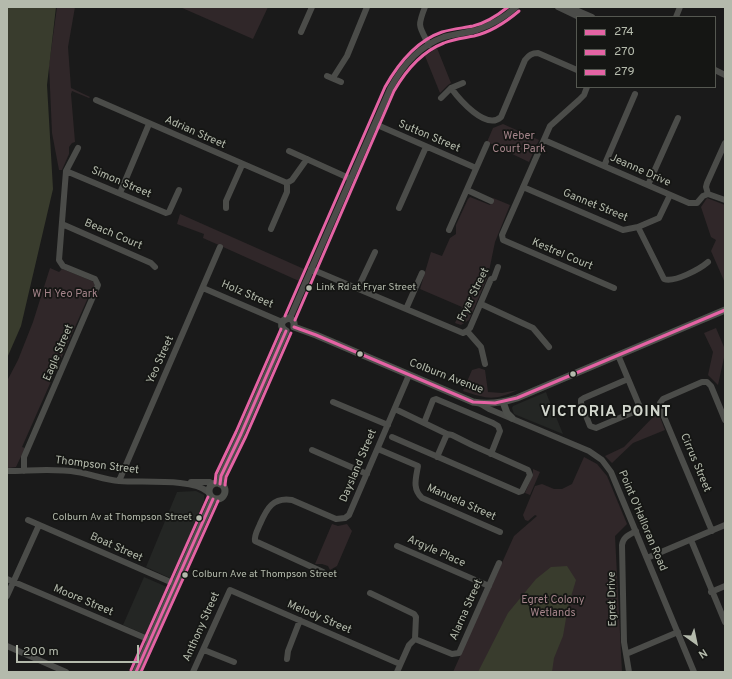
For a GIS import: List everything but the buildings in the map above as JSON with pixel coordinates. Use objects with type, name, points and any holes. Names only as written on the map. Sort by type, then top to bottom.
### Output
[{"type":"main road","name":"Colburn Avenue","points":[[294,327],[479,403],[493,404],[503,402],[725,310]]},
{"type":"main road","points":[[290,318],[294,323],[294,327],[292,330],[286,331],[282,327],[282,322],[285,319],[290,318]]},
{"type":"main road","points":[[220,484],[221,476],[286,331]]},
{"type":"main road","points":[[503,402],[507,413],[512,418]]},
{"type":"main road","points":[[212,484],[220,484],[224,487],[224,495],[218,499],[213,499],[210,497],[208,492],[209,489],[212,484]]},
{"type":"main road","points":[[136,672],[213,499]]},
{"type":"street","points":[[301,32],[312,7]]},
{"type":"street","points":[[333,78],[347,56],[368,7]]},
{"type":"street","points":[[425,7],[419,22],[421,31],[429,45]]},
{"type":"street","points":[[290,318],[390,89],[401,70],[417,53],[429,45],[444,38],[488,26],[516,7]]},
{"type":"street","points":[[558,7],[577,16]]},
{"type":"street","points":[[569,7],[590,16]]},
{"type":"street","points":[[451,88],[473,112],[494,121],[501,117],[528,56],[533,53],[538,53],[576,70]]},
{"type":"street","points":[[716,70],[725,75]]},
{"type":"street","points":[[327,76],[341,82]]},
{"type":"street","points":[[441,98],[451,88],[464,83]]},
{"type":"street","points":[[523,187],[550,126],[584,95],[587,88]]},
{"type":"street","points":[[604,166],[635,94]]},
{"type":"street","name":"Adrian Street","points":[[96,100],[242,165],[287,183]]},
{"type":"street","points":[[648,185],[678,118]]},
{"type":"street","points":[[120,193],[149,124]]},
{"type":"street","name":"Sutton Street","points":[[375,124],[476,168]]},
{"type":"street","name":"Jeanne Drive","points":[[544,140],[693,204],[697,203],[703,196],[708,194]]},
{"type":"street","points":[[725,143],[706,186],[708,194],[725,200]]},
{"type":"street","points":[[449,230],[487,144]]},
{"type":"street","points":[[399,208],[426,147]]},
{"type":"street","points":[[62,224],[66,171],[78,148]]},
{"type":"street","points":[[289,152],[351,179]]},
{"type":"street","points":[[271,229],[287,192],[287,183],[292,180],[307,159]]},
{"type":"street","points":[[226,208],[226,201],[242,165]]},
{"type":"street","name":"Simon Street","points":[[66,171],[166,213],[169,212],[179,190]]},
{"type":"street","name":"Gannet Street","points":[[523,187],[623,230],[638,227],[659,218],[670,195]]},
{"type":"street","name":"Kestrel Court","points":[[523,187],[502,235],[502,240],[614,288]]},
{"type":"street","points":[[467,190],[491,201]]},
{"type":"street","name":"Eagle Street","points":[[24,471],[24,458],[98,285],[95,279],[61,264],[62,224]]},
{"type":"street","name":"Beach Court","points":[[62,224],[151,263],[155,267]]},
{"type":"street","points":[[638,227],[664,279],[668,281],[674,280],[702,268],[708,262]]},
{"type":"street","name":"Yeo Street","points":[[119,481],[220,247]]},
{"type":"street","points":[[358,288],[375,252]]},
{"type":"street","name":"Fryar Street","points":[[312,270],[358,288],[459,332],[467,331],[470,328],[491,279],[494,278],[498,268]]},
{"type":"street","points":[[406,309],[422,273]]},
{"type":"street","name":"Holz Street","points":[[203,288],[282,322]]},
{"type":"street","points":[[481,304],[534,328],[549,347]]},
{"type":"street","points":[[467,331],[481,348],[485,364]]},
{"type":"street","points":[[618,355],[639,405],[638,408],[636,411],[596,428],[590,426],[581,400],[628,379]]},
{"type":"street","name":"Daysland Street","points":[[323,572],[255,541],[254,537],[266,511],[274,503],[280,500],[292,500],[336,519],[345,518],[349,515],[409,374]]},
{"type":"street","name":"Cirrus Street","points":[[712,531],[662,412],[660,403],[663,399],[702,382],[706,382],[711,386],[724,412]]},
{"type":"street","points":[[424,423],[433,400],[436,399],[493,423],[498,426],[500,431],[491,454]]},
{"type":"street","points":[[333,402],[388,425]]},
{"type":"street","name":"Point O'Halloran Road","points":[[479,403],[489,409],[589,451],[602,460],[611,472],[694,672]]},
{"type":"street","points":[[392,437],[519,492],[522,491],[530,475],[528,470],[395,409]]},
{"type":"street","points":[[724,412],[725,420]]},
{"type":"street","points":[[437,457],[447,434]]},
{"type":"street","name":"Manuela Street","points":[[378,449],[418,466],[414,486],[422,498],[500,532]]},
{"type":"street","points":[[312,450],[367,474]]},
{"type":"street","name":"Thompson Street","points":[[7,470],[77,471],[119,481],[186,484],[202,488],[208,492]]},
{"type":"street","name":"Thompson Street","points":[[186,484],[192,482],[210,482],[212,484]]},
{"type":"street","name":"Boat Street","points":[[28,520],[175,584]]},
{"type":"street","points":[[7,596],[10,581],[39,525]]},
{"type":"street","points":[[647,558],[725,525]]},
{"type":"street","name":"Egret Drive","points":[[629,672],[624,642],[622,546],[626,537],[636,531]]},
{"type":"street","points":[[691,540],[725,622]]},
{"type":"street","name":"Argyle Place","points":[[397,546],[489,586]]},
{"type":"street","name":"Alarna Street","points":[[415,639],[452,654],[459,653],[499,563]]},
{"type":"street","name":"Moore Street","points":[[10,581],[150,640]]},
{"type":"street","points":[[712,592],[725,586]]},
{"type":"street","name":"Melody Street","points":[[230,590],[400,664]]},
{"type":"street","name":"Anthony Street","points":[[193,672],[230,590]]},
{"type":"street","points":[[370,593],[414,614],[416,617],[415,639],[410,645],[397,672]]},
{"type":"street","points":[[286,659],[300,620]]},
{"type":"street","points":[[626,654],[678,632]]},
{"type":"street","points":[[7,646],[66,672]]},
{"type":"street","points":[[204,650],[234,662]]},
{"type":"shaded area","points":[[7,7],[56,7],[47,85],[53,189],[21,326],[7,358]]},
{"type":"shaded area","points":[[546,392],[563,434],[514,414],[512,408],[513,406]]},
{"type":"shaded area","points":[[196,491],[204,495],[204,501],[170,578],[146,567],[177,492]]},
{"type":"shaded area","points":[[567,566],[576,580],[568,607],[563,636],[554,658],[552,672],[478,672],[508,613],[536,579],[551,567]]},
{"type":"shaded area","points":[[144,577],[169,589],[149,636],[123,625]]},
{"type":"green space","points":[[57,7],[75,7],[68,47],[71,88],[90,97],[89,98],[72,91],[75,142],[69,147],[69,154],[62,170],[59,170],[52,133],[49,65]]},
{"type":"green space","points":[[180,7],[268,7],[253,39]]},
{"type":"green space","points":[[437,48],[451,83],[440,93],[425,56]]},
{"type":"green space","name":"Weber Court Park","points":[[503,124],[539,140],[529,162],[487,142],[493,128]]},
{"type":"green space","points":[[470,197],[490,205],[493,198],[510,205],[495,242],[488,276],[469,320],[461,325],[455,323],[462,307],[420,289],[431,252],[442,256],[450,238],[456,234],[456,225]]},
{"type":"green space","points":[[707,198],[725,205],[725,283],[711,251],[716,240],[711,237],[701,207]]},
{"type":"green space","points":[[180,214],[304,269],[299,281],[203,238],[204,234],[177,224]]},
{"type":"green space","name":"W H Yeo Park","points":[[50,268],[59,272],[62,269],[65,270],[92,281],[95,284],[92,294],[90,293],[22,447],[25,448],[16,467],[7,468],[7,381],[18,360],[33,322]]},
{"type":"green space","points":[[716,328],[725,347],[718,385],[708,375],[713,352],[704,333]]},
{"type":"green space","points":[[479,368],[485,370],[488,392],[502,393],[518,390],[502,396],[490,398],[463,391],[472,370]]},
{"type":"green space","points":[[658,412],[665,430],[633,443],[612,463],[605,456],[624,447]]},
{"type":"green space","name":"Egret Colony Wetlands","points":[[584,457],[597,464],[607,476],[627,524],[615,536],[622,672],[453,672],[514,536],[537,516],[535,515],[528,521],[525,520],[523,515],[535,486],[542,484],[554,489],[562,489],[572,484]]},
{"type":"green space","points":[[533,469],[540,472],[530,495],[525,493],[533,474]]},
{"type":"green space","points":[[332,524],[338,526],[347,524],[352,531],[337,566],[330,570],[328,566],[315,564]]},
{"type":"transit line","name":"279","points":[[285,316],[385,87],[396,70],[409,54],[424,41],[442,32],[483,23],[508,7]]},
{"type":"transit line","name":"270","points":[[295,320],[394,91],[409,69],[428,51],[451,40],[474,36],[486,32],[504,23],[519,11]]},
{"type":"transit line","name":"274","points":[[294,327],[473,402],[495,403],[517,398],[725,310]]},
{"type":"transit line","name":"279","points":[[215,483],[216,474],[281,329]]},
{"type":"transit line","name":"274","points":[[220,484],[221,476],[286,331]]},
{"type":"transit line","name":"270","points":[[225,485],[226,477],[246,436],[291,333]]},
{"type":"transit line","name":"279","points":[[131,670],[208,497]]},
{"type":"transit line","name":"274","points":[[136,672],[213,499]]},
{"type":"transit line","name":"270","points":[[141,672],[218,501]]},
{"type":"place","name":"Link Rd at Fryar Street","points":[[309,288]]},
{"type":"place","name":"Colburn Av at Thompson Street","points":[[199,518]]},
{"type":"place","name":"Colburn Ave at Thompson Street","points":[[185,575]]},
{"type":"district","name":"VICTORIA POINT","points":[[606,413]]}]
